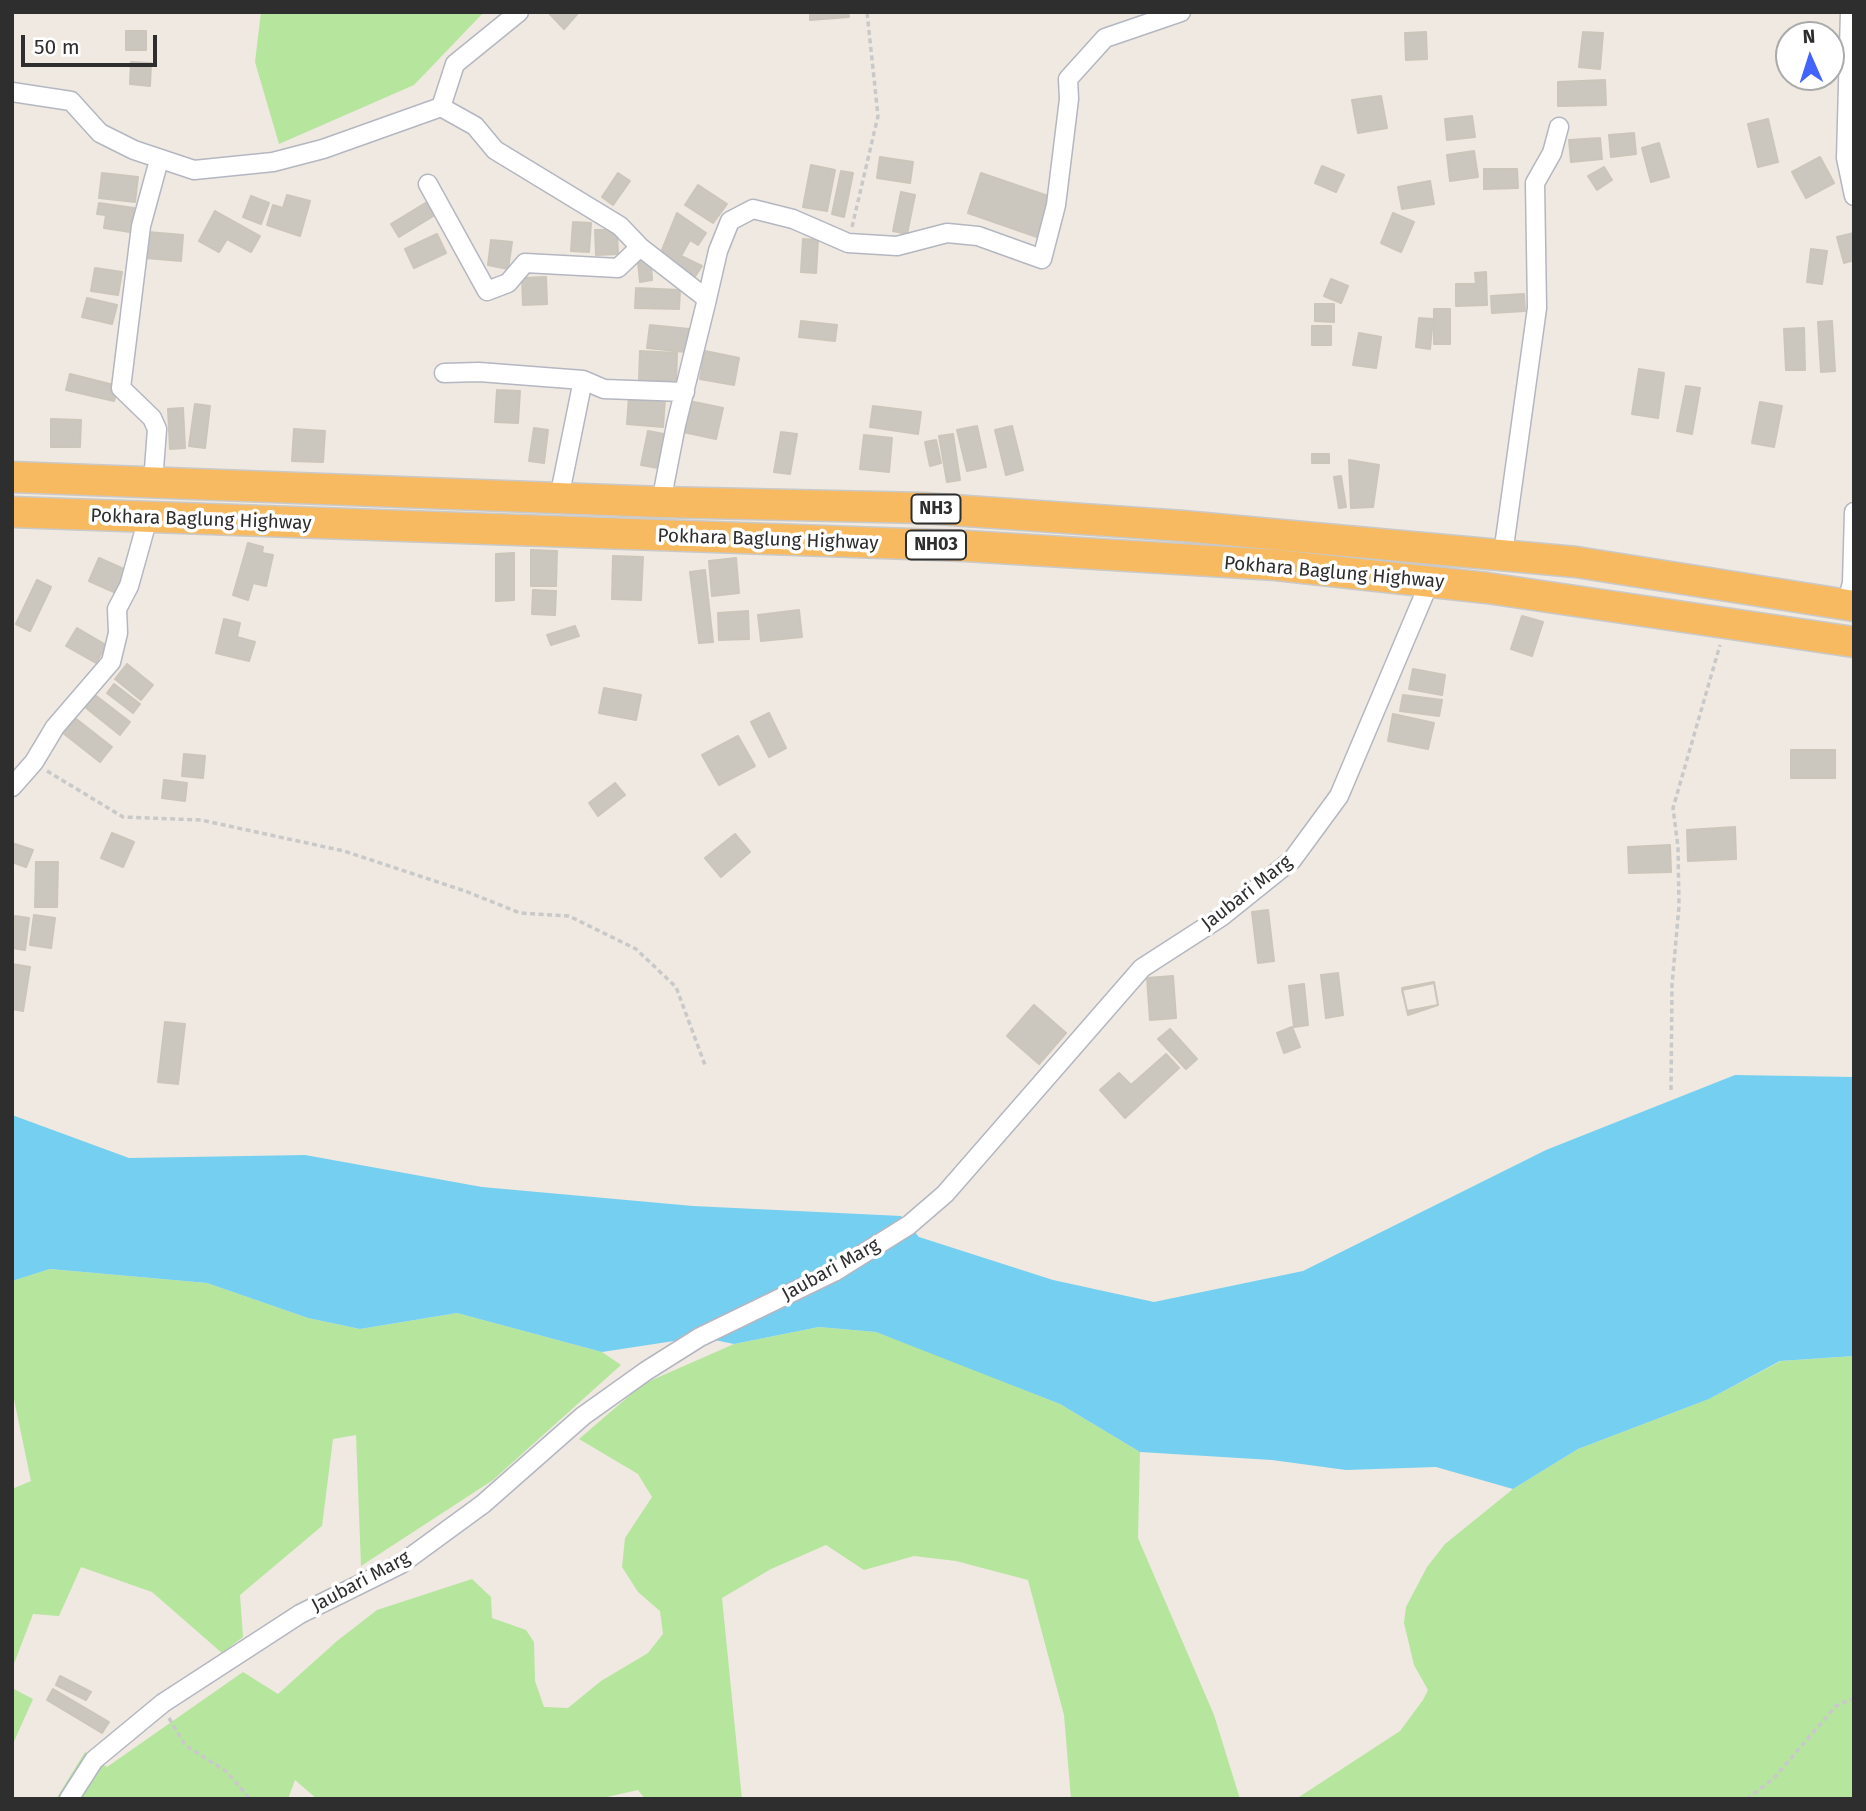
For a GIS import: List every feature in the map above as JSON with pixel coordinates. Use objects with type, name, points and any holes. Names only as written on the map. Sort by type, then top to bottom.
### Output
[{"type":"highway","name":"Pokhara Baglung Highway","points":[[12,477],[661,502],[923,508],[1182,526],[1503,554],[1850,605]]},
{"type":"highway","name":"Pokhara Baglung Highway","points":[[12,512],[966,546],[1276,565],[1430,581],[1854,642]]},
{"type":"street","points":[[441,107],[455,64],[519,12]]},
{"type":"street","points":[[661,502],[662,485],[718,251],[730,221],[754,209],[793,219],[848,243],[897,246],[947,233],[978,236],[1042,259],[1056,205],[1069,99],[1068,79],[1105,38],[1181,12]]},
{"type":"street","points":[[1850,12],[1846,158],[1854,196]]},
{"type":"street","points":[[12,92],[71,101],[100,133],[159,160],[194,170],[273,162],[323,149],[441,107],[474,126],[495,150],[620,226],[640,247],[707,299]]},
{"type":"street","points":[[1503,554],[1537,308],[1535,183],[1552,153],[1559,127]]},
{"type":"street","points":[[153,482],[157,429],[152,418],[121,388],[141,226],[159,160]]},
{"type":"street","points":[[428,184],[487,291],[508,283],[525,262],[618,268],[640,247]]},
{"type":"street","points":[[444,373],[479,372],[583,380],[604,390],[685,392]]},
{"type":"street","points":[[559,498],[583,380]]},
{"type":"street","points":[[1850,605],[1854,512]]},
{"type":"street","points":[[12,787],[34,762],[55,727],[111,662],[118,633],[117,609],[129,586],[148,518]]},
{"type":"street","name":"Jaubari Marg","points":[[69,1799],[94,1760],[163,1703],[300,1614],[401,1564],[483,1504],[583,1416],[646,1371],[700,1337],[834,1272],[909,1226],[945,1194],[1142,968],[1221,917],[1292,860],[1339,796],[1430,581]]},
{"type":"path","points":[[848,243],[878,116],[867,12]]},
{"type":"path","points":[[1671,1090],[1672,985],[1679,906],[1678,847],[1673,808],[1714,671],[1724,622]]},
{"type":"path","points":[[34,762],[122,817],[201,820],[344,851],[465,891],[520,913],[569,916],[636,949],[676,987],[705,1065]]},
{"type":"path","points":[[1747,1799],[1773,1779],[1836,1706],[1854,1698]]},
{"type":"path","points":[[163,1703],[184,1745],[227,1772],[250,1799]]},
{"type":"green space","points":[[261,12],[484,12],[414,85],[279,144],[255,62]]},
{"type":"green space","points":[[50,1269],[207,1283],[308,1318],[360,1329],[457,1313],[602,1352],[621,1365],[493,1480],[361,1566],[356,1435],[333,1439],[322,1526],[240,1595],[243,1637],[222,1653],[152,1592],[81,1567],[59,1616],[33,1614],[12,1669],[12,1489],[31,1481],[12,1390],[12,1281]]},
{"type":"green space","points":[[819,1327],[876,1332],[932,1353],[1060,1404],[1140,1452],[1138,1538],[1214,1715],[1240,1799],[1071,1799],[1064,1715],[1028,1580],[956,1561],[914,1556],[864,1570],[826,1545],[771,1569],[722,1598],[742,1799],[645,1799],[638,1790],[598,1799],[317,1799],[295,1780],[288,1799],[56,1799],[85,1752],[107,1767],[243,1672],[278,1694],[337,1641],[377,1610],[472,1579],[491,1597],[492,1618],[526,1630],[534,1642],[535,1681],[544,1707],[568,1708],[601,1681],[648,1653],[663,1634],[660,1611],[638,1592],[622,1567],[625,1538],[652,1497],[638,1474],[579,1439],[643,1384],[734,1344]]},
{"type":"green space","points":[[1854,1356],[1854,1799],[1296,1799],[1400,1731],[1423,1700],[1428,1690],[1414,1665],[1404,1623],[1406,1607],[1427,1567],[1445,1544],[1513,1489],[1578,1449],[1709,1399],[1781,1361]]},
{"type":"green space","points":[[12,1688],[33,1699],[12,1746]]},
{"type":"water","points":[[1735,1075],[1854,1077],[1854,1356],[1780,1361],[1709,1399],[1578,1449],[1513,1489],[1436,1467],[1346,1470],[1272,1460],[1140,1452],[1060,1404],[876,1332],[819,1327],[734,1344],[700,1337],[602,1352],[457,1313],[360,1329],[308,1318],[207,1283],[50,1269],[12,1281],[12,1115],[129,1158],[305,1155],[482,1187],[693,1206],[901,1216],[919,1237],[1053,1280],[1154,1302],[1303,1271],[1546,1150]]},
{"type":"building","points":[[548,12],[579,12],[564,29]]},
{"type":"building","points":[[810,12],[848,12],[849,17],[810,20]]},
{"type":"building","points":[[126,31],[146,31],[146,50],[126,50]]},
{"type":"building","points":[[1426,32],[1427,59],[1406,60],[1405,33]]},
{"type":"building","points":[[1583,32],[1603,33],[1600,69],[1579,67]]},
{"type":"building","points":[[131,62],[151,63],[150,86],[130,84]]},
{"type":"building","points":[[1605,80],[1606,105],[1558,106],[1558,82]]},
{"type":"building","points":[[1381,96],[1387,128],[1358,133],[1352,100]]},
{"type":"building","points":[[1472,116],[1475,137],[1447,140],[1445,119]]},
{"type":"building","points":[[1768,119],[1778,162],[1758,167],[1748,124]]},
{"type":"building","points":[[1634,133],[1636,154],[1611,157],[1609,135]]},
{"type":"building","points":[[1600,138],[1602,159],[1571,162],[1569,140]]},
{"type":"building","points":[[1659,143],[1669,177],[1651,182],[1642,148]]},
{"type":"building","points":[[1474,151],[1478,177],[1450,181],[1447,155]]},
{"type":"building","points":[[880,157],[913,162],[910,183],[877,178]]},
{"type":"building","points":[[1820,157],[1834,183],[1806,198],[1792,172]]},
{"type":"building","points":[[811,165],[835,170],[827,211],[803,207]]},
{"type":"building","points":[[1322,166],[1344,175],[1336,192],[1315,183]]},
{"type":"building","points":[[1604,167],[1612,180],[1597,190],[1588,176]]},
{"type":"building","points":[[1484,169],[1517,169],[1518,188],[1484,189]]},
{"type":"building","points":[[841,171],[853,173],[844,217],[832,214]]},
{"type":"building","points":[[102,173],[138,177],[135,202],[99,198]]},
{"type":"building","points":[[618,173],[630,181],[613,205],[602,197]]},
{"type":"building","points":[[981,173],[1051,197],[1037,237],[968,213]]},
{"type":"building","points":[[1430,181],[1434,204],[1402,209],[1398,187]]},
{"type":"building","points":[[698,185],[727,204],[713,223],[685,205]]},
{"type":"building","points":[[901,192],[915,195],[907,234],[893,231]]},
{"type":"building","points":[[287,195],[310,201],[300,236],[267,225],[273,205],[283,208]]},
{"type":"building","points":[[251,196],[269,203],[261,224],[243,217]]},
{"type":"building","points":[[427,202],[435,215],[399,237],[391,224]]},
{"type":"building","points":[[99,203],[134,208],[130,232],[104,228],[106,215],[97,214]]},
{"type":"building","points":[[215,211],[260,236],[251,252],[227,239],[219,252],[199,241]]},
{"type":"building","points":[[677,213],[706,233],[698,245],[690,240],[681,256],[702,266],[694,278],[660,255]]},
{"type":"building","points":[[1393,213],[1414,222],[1401,252],[1381,243]]},
{"type":"building","points":[[573,222],[591,223],[589,252],[571,251]]},
{"type":"building","points":[[595,230],[617,230],[618,254],[596,255]]},
{"type":"building","points":[[148,232],[183,235],[181,261],[146,258]]},
{"type":"building","points":[[1854,233],[1854,260],[1844,263],[1837,237]]},
{"type":"building","points":[[437,234],[446,253],[414,268],[405,249]]},
{"type":"building","points":[[803,239],[818,240],[816,273],[801,272]]},
{"type":"building","points":[[491,240],[512,242],[508,269],[488,265]]},
{"type":"building","points":[[1811,249],[1827,251],[1822,284],[1807,282]]},
{"type":"building","points":[[651,260],[652,280],[640,282],[638,262]]},
{"type":"building","points":[[95,268],[122,272],[118,295],[91,291]]},
{"type":"building","points":[[1486,272],[1487,305],[1456,306],[1456,284],[1476,284],[1475,273]]},
{"type":"building","points":[[546,277],[547,304],[523,305],[522,278]]},
{"type":"building","points":[[1331,279],[1348,286],[1341,303],[1324,296]]},
{"type":"building","points":[[636,288],[680,290],[679,309],[635,308]]},
{"type":"building","points":[[1524,294],[1525,311],[1492,313],[1491,296]]},
{"type":"building","points":[[87,298],[117,305],[112,324],[82,317]]},
{"type":"building","points":[[1315,304],[1334,304],[1334,322],[1315,321]]},
{"type":"building","points":[[1434,309],[1450,309],[1450,344],[1434,344]]},
{"type":"building","points":[[1419,318],[1433,319],[1430,349],[1416,347]]},
{"type":"building","points":[[801,321],[837,325],[835,341],[799,337]]},
{"type":"building","points":[[1832,321],[1835,371],[1821,372],[1818,322]]},
{"type":"building","points":[[650,325],[689,329],[686,352],[647,348]]},
{"type":"building","points":[[1312,326],[1331,326],[1331,345],[1312,345]]},
{"type":"building","points":[[1804,328],[1805,370],[1786,370],[1784,329]]},
{"type":"building","points":[[1359,333],[1381,337],[1376,368],[1353,365]]},
{"type":"building","points":[[640,351],[677,353],[676,382],[639,380]]},
{"type":"building","points":[[705,351],[739,358],[734,385],[700,379]]},
{"type":"building","points":[[1639,369],[1664,373],[1658,418],[1632,414]]},
{"type":"building","points":[[70,374],[118,386],[114,401],[66,390]]},
{"type":"building","points":[[1686,386],[1700,388],[1692,434],[1677,431]]},
{"type":"building","points":[[497,390],[520,391],[518,423],[495,422]]},
{"type":"building","points":[[629,396],[665,399],[663,427],[627,424]]},
{"type":"building","points":[[689,401],[723,408],[716,439],[683,432]]},
{"type":"building","points":[[1760,402],[1782,406],[1774,447],[1752,443]]},
{"type":"building","points":[[195,404],[210,406],[205,448],[189,446]]},
{"type":"building","points":[[873,406],[921,412],[918,434],[870,427]]},
{"type":"building","points":[[183,408],[185,448],[170,449],[168,409]]},
{"type":"building","points":[[51,419],[81,420],[80,447],[51,447]]},
{"type":"building","points":[[977,426],[986,467],[967,471],[957,430]]},
{"type":"building","points":[[1012,426],[1023,470],[1006,475],[995,430]]},
{"type":"building","points":[[534,428],[548,430],[544,463],[529,461]]},
{"type":"building","points":[[294,429],[325,431],[323,462],[292,461]]},
{"type":"building","points":[[648,431],[664,434],[658,468],[641,465]]},
{"type":"building","points":[[781,432],[797,434],[790,474],[774,472]]},
{"type":"building","points":[[953,434],[960,480],[947,482],[939,436]]},
{"type":"building","points":[[864,435],[892,438],[889,472],[860,469]]},
{"type":"building","points":[[936,440],[941,463],[930,466],[925,442]]},
{"type":"building","points":[[1312,454],[1329,454],[1329,463],[1312,463]]},
{"type":"building","points":[[1349,460],[1379,465],[1373,507],[1351,508]]},
{"type":"building","points":[[1341,476],[1346,507],[1339,508],[1334,477]]},
{"type":"building","points":[[248,543],[263,547],[262,553],[273,555],[266,586],[253,583],[248,600],[233,595]]},
{"type":"building","points":[[531,550],[557,551],[556,586],[531,586]]},
{"type":"building","points":[[514,553],[514,600],[496,601],[496,554]]},
{"type":"building","points":[[613,556],[643,557],[641,600],[612,599]]},
{"type":"building","points":[[99,558],[126,570],[116,593],[89,581]]},
{"type":"building","points":[[736,558],[739,593],[712,596],[709,561]]},
{"type":"building","points":[[705,570],[713,642],[699,643],[690,572]]},
{"type":"building","points":[[37,580],[51,587],[30,631],[16,624]]},
{"type":"building","points":[[533,590],[556,591],[555,615],[532,614]]},
{"type":"building","points":[[799,610],[802,637],[761,641],[758,615]]},
{"type":"building","points":[[748,611],[749,639],[719,640],[718,613]]},
{"type":"building","points":[[1522,616],[1543,622],[1532,656],[1511,649]]},
{"type":"building","points":[[224,619],[240,623],[237,637],[255,642],[249,661],[216,653]]},
{"type":"building","points":[[575,626],[579,636],[551,645],[547,635]]},
{"type":"building","points":[[77,628],[106,645],[96,663],[66,646]]},
{"type":"building","points":[[127,664],[153,685],[141,700],[115,679]]},
{"type":"building","points":[[1413,669],[1445,675],[1442,695],[1409,689]]},
{"type":"building","points":[[114,684],[140,704],[133,713],[107,693]]},
{"type":"building","points":[[604,688],[641,695],[636,720],[599,713]]},
{"type":"building","points":[[95,695],[130,722],[120,735],[85,707]]},
{"type":"building","points":[[1403,695],[1442,700],[1439,716],[1400,711]]},
{"type":"building","points":[[769,713],[786,748],[769,757],[751,722]]},
{"type":"building","points":[[1393,714],[1434,723],[1428,749],[1388,741]]},
{"type":"building","points":[[75,718],[112,747],[100,762],[63,733]]},
{"type":"building","points":[[738,736],[755,766],[719,785],[702,755]]},
{"type":"building","points":[[1791,750],[1835,750],[1835,778],[1791,778]]},
{"type":"building","points":[[184,754],[205,756],[203,778],[182,776]]},
{"type":"building","points":[[164,780],[187,783],[185,801],[162,798]]},
{"type":"building","points":[[615,783],[625,795],[598,816],[589,803]]},
{"type":"building","points":[[1735,827],[1736,859],[1688,861],[1687,830]]},
{"type":"building","points":[[112,833],[134,842],[123,867],[101,858]]},
{"type":"building","points":[[735,834],[750,852],[721,877],[705,858]]},
{"type":"building","points":[[12,843],[33,850],[26,867],[12,862]]},
{"type":"building","points":[[1670,845],[1671,872],[1629,873],[1628,847]]},
{"type":"building","points":[[36,862],[58,862],[57,907],[35,907]]},
{"type":"building","points":[[1268,910],[1274,961],[1258,963],[1252,912]]},
{"type":"building","points":[[34,915],[55,918],[51,948],[30,945]]},
{"type":"building","points":[[15,916],[29,918],[25,950],[12,948]]},
{"type":"building","points":[[12,964],[30,967],[23,1011],[12,1009]]},
{"type":"building","points":[[1338,973],[1343,1015],[1326,1018],[1321,975]]},
{"type":"building","points":[[1173,976],[1176,1018],[1150,1020],[1147,978]]},
{"type":"building","points":[[1434,982],[1438,1005],[1407,1011],[1402,988]]},
{"type":"building","points":[[1434,983],[1438,1005],[1408,1015],[1402,990]]},
{"type":"building","points":[[1304,984],[1308,1025],[1294,1027],[1289,986]]},
{"type":"building","points":[[1034,1005],[1066,1033],[1039,1064],[1007,1036]]},
{"type":"building","points":[[165,1022],[185,1024],[178,1084],[158,1082]]},
{"type":"building","points":[[1292,1027],[1300,1047],[1284,1053],[1277,1033]]},
{"type":"building","points":[[1170,1029],[1197,1059],[1186,1069],[1158,1039]]},
{"type":"building","points":[[1166,1054],[1179,1068],[1125,1118],[1100,1090],[1119,1073],[1131,1085]]},
{"type":"building","points":[[60,1676],[91,1692],[86,1700],[56,1685]]},
{"type":"building","points":[[53,1689],[109,1722],[102,1733],[47,1700]]}]
